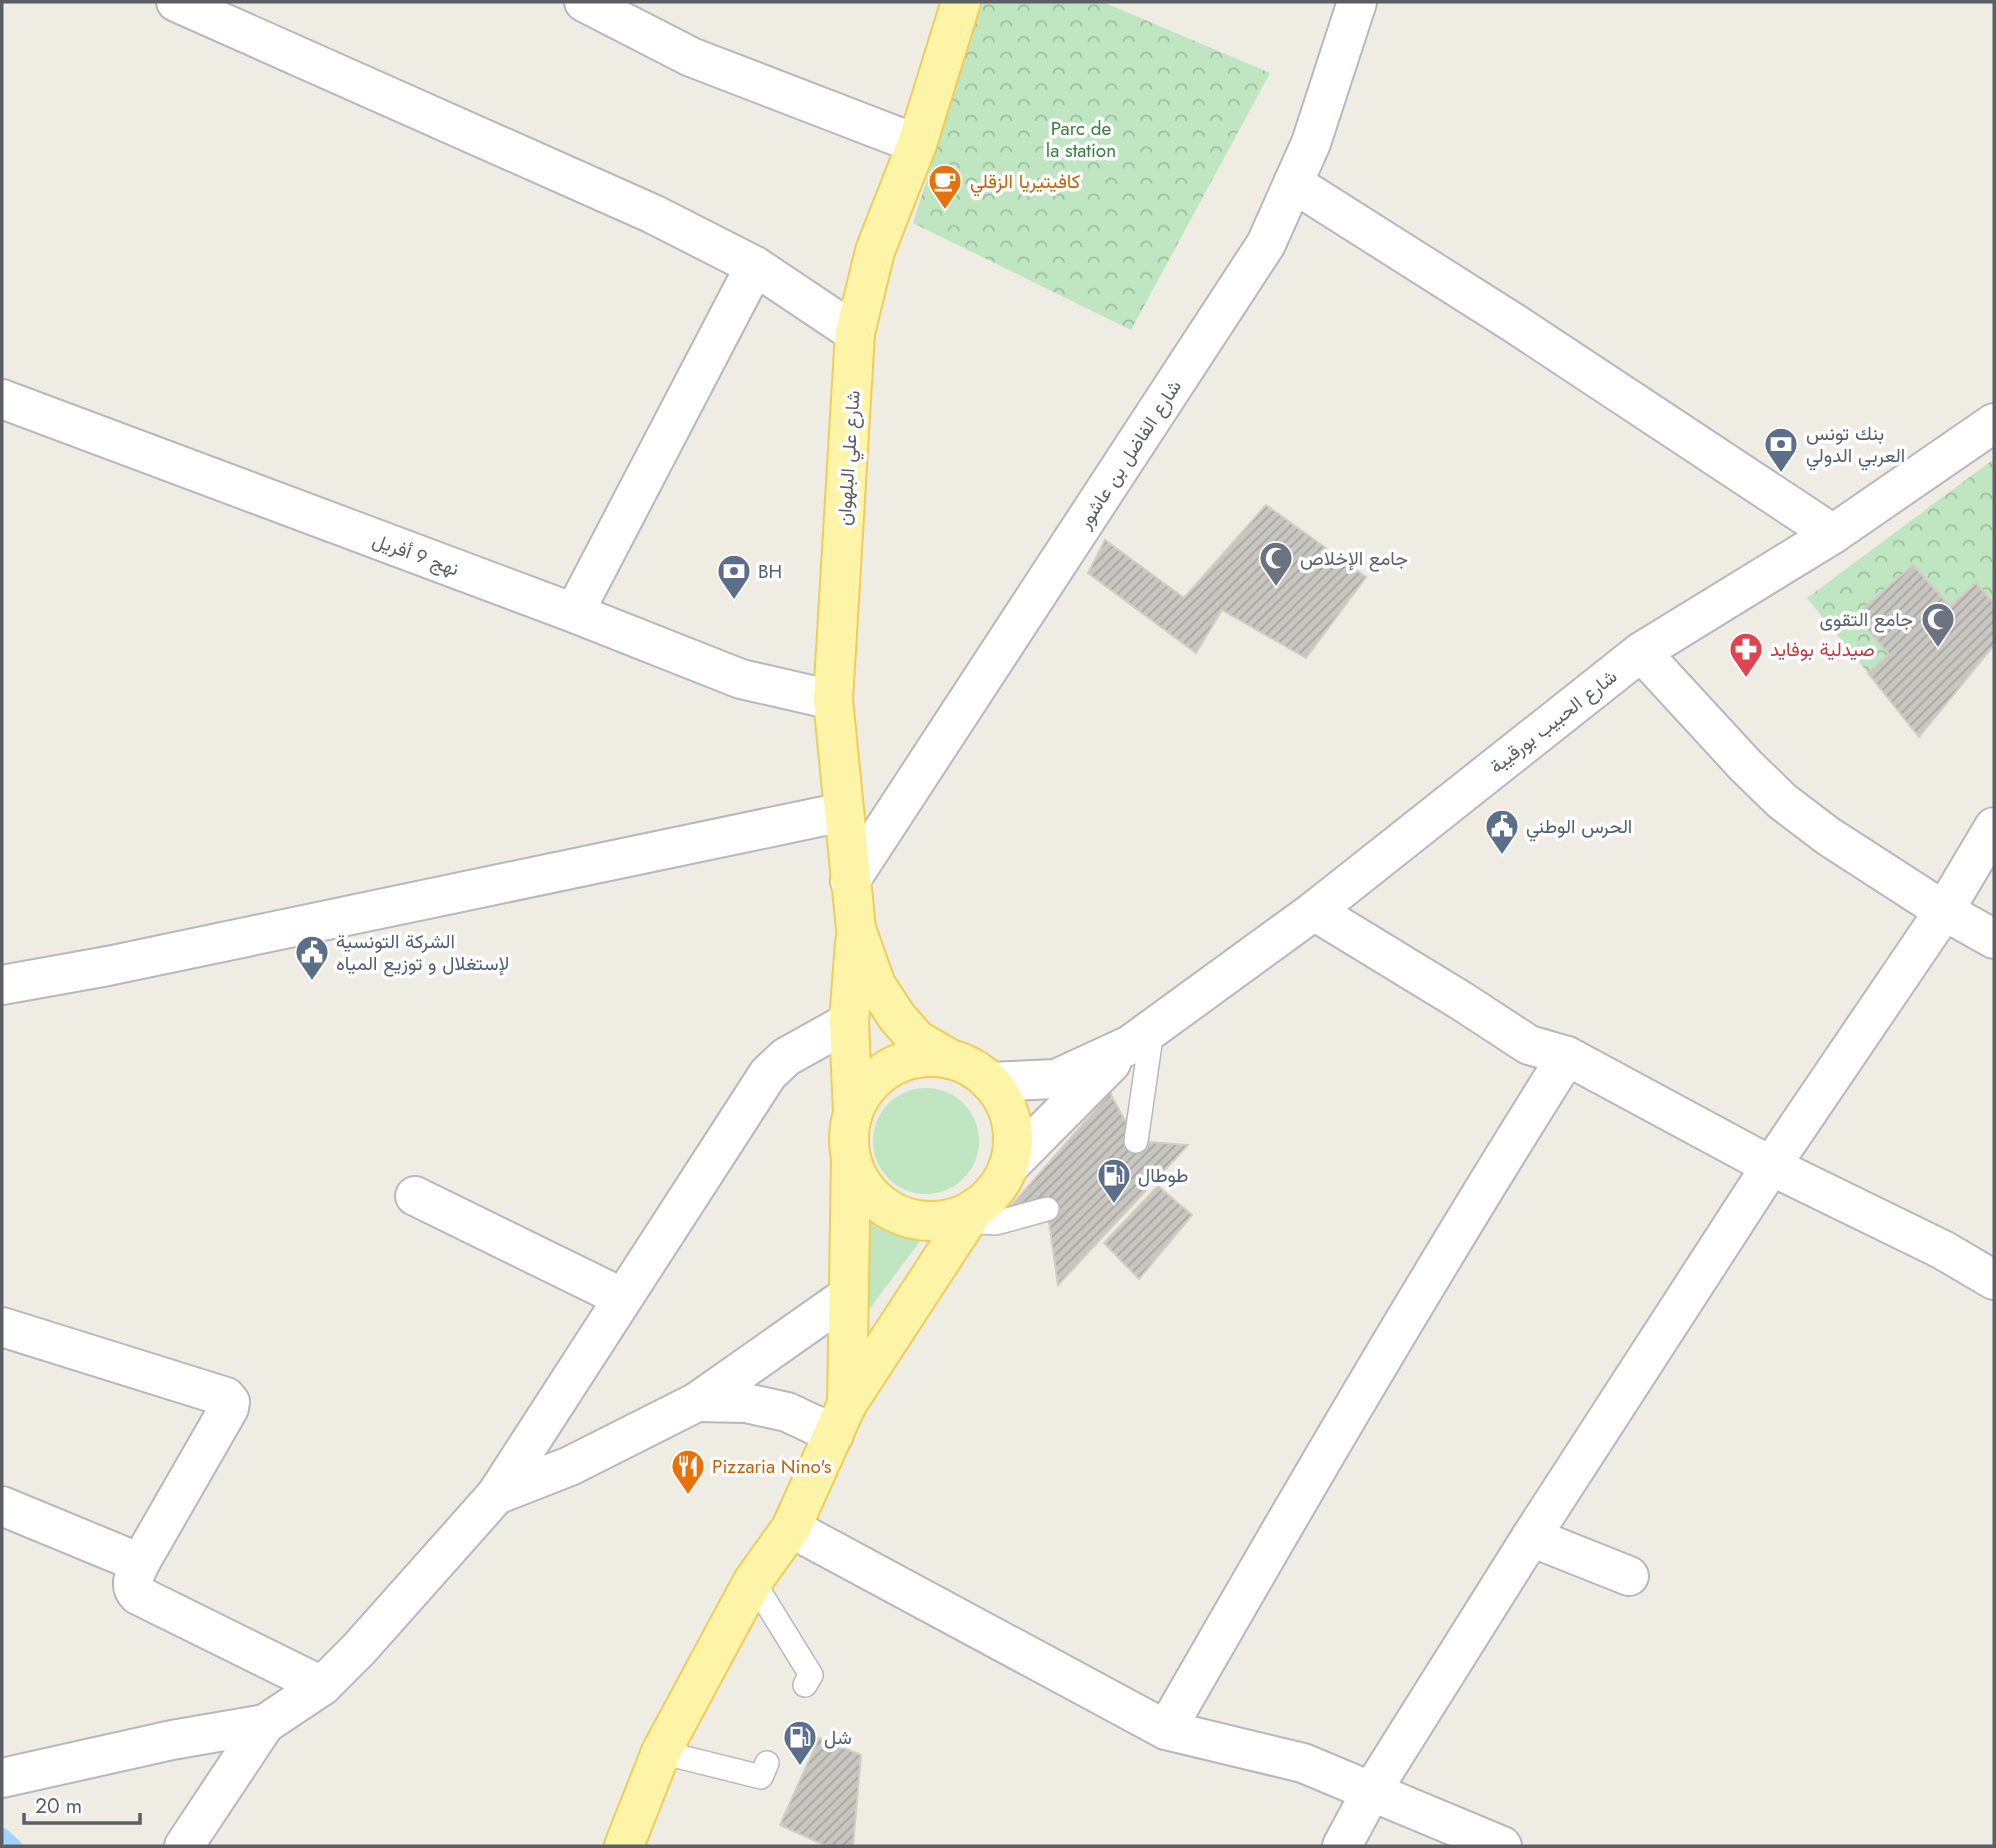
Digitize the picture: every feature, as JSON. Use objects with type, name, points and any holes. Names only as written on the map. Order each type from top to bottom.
[{"type":"main road","name":"شارع علي البلهوان","points":[[856,929],[833,700],[855,333],[875,251],[917,144],[961,2]]},
{"type":"main road","points":[[840,1419],[849,1295],[852,1159],[849,1136],[853,1113],[849,1023],[856,929]]},
{"type":"main road","points":[[624,1846],[661,1752],[753,1581],[791,1528],[840,1419],[971,1215],[994,1192],[1009,1166],[1013,1132],[1001,1097],[990,1082],[972,1068],[950,1059],[918,1040],[897,1017],[876,985],[856,929]]},
{"type":"main road","points":[[853,1113],[864,1091],[881,1074],[903,1062],[926,1057],[950,1059]]},
{"type":"main road","points":[[852,1159],[861,1183],[878,1203],[900,1216],[926,1222],[971,1215]]},
{"type":"street","points":[[176,2],[653,214],[754,266],[855,333]]},
{"type":"street","points":[[583,2],[691,57],[917,144]]},
{"type":"street","name":"شارع الفاضل بن عاشور","points":[[850,880],[1266,244],[1311,143],[1357,2]]},
{"type":"street","points":[[1293,183],[1517,325],[1833,534]]},
{"type":"street","points":[[574,613],[754,266]]},
{"type":"street","name":"نهج 9 أفريل","points":[[2,399],[574,613],[741,679],[833,700]]},
{"type":"street","name":"شارع الحبيب بورقيبة","points":[[1141,1037],[1314,911],[1641,652],[1833,534],[1994,423]]},
{"type":"street","points":[[1641,652],[1782,801],[1828,836],[1944,911],[1994,939]]},
{"type":"street","points":[[2,985],[135,961],[843,812]]},
{"type":"street","points":[[1342,1846],[1371,1792],[1531,1537],[1771,1166],[1944,911],[1994,827]]},
{"type":"street","points":[[1314,911],[1530,1045],[1567,1056],[1771,1166],[1942,1250],[1994,1280]]},
{"type":"street","points":[[184,1846],[265,1724],[322,1686],[359,1649],[496,1495],[768,1074],[786,1057],[849,1023]]},
{"type":"street","points":[[990,1082],[1056,1079],[1141,1037]]},
{"type":"street","points":[[1009,1166],[1141,1037]]},
{"type":"street","points":[[1166,1730],[1321,1458],[1567,1056]]},
{"type":"street","points":[[415,1196],[623,1298]]},
{"type":"street","points":[[496,1495],[570,1466],[697,1402],[849,1295]]},
{"type":"street","points":[[2,1327],[226,1397],[230,1402],[229,1408],[140,1563],[132,1583],[133,1591],[322,1686]]},
{"type":"street","points":[[697,1402],[746,1403],[840,1419]]},
{"type":"street","points":[[2,1506],[140,1563]]},
{"type":"street","points":[[791,1528],[1166,1730],[1303,1763],[1502,1846]]},
{"type":"street","points":[[1531,1537],[1629,1576]]},
{"type":"street","points":[[2,1778],[148,1745],[265,1724]]},
{"type":"lane","points":[[1136,1141],[1141,1037]]},
{"type":"lane","points":[[971,1215],[996,1223],[1047,1209]]},
{"type":"lane","points":[[753,1581],[811,1675],[805,1685]]},
{"type":"lane","points":[[661,1752],[761,1777],[767,1763]]},
{"type":"green space","name":"Parc de la station","points":[[983,2],[1103,2],[1270,73],[1131,330],[913,223]]},
{"type":"green space","points":[[1994,459],[1994,604],[1975,583],[1950,606],[1913,565],[1855,616],[1889,654],[1868,673],[1807,598]]},
{"type":"green space","points":[[926,1088],[946,1092],[963,1104],[975,1121],[979,1141],[975,1161],[963,1178],[946,1190],[926,1194],[906,1190],[889,1178],[877,1161],[873,1141],[877,1121],[889,1104],[906,1092]]},
{"type":"green space","points":[[862,1199],[932,1225],[862,1319]]},
{"type":"building","name":"جامع الإخلاص","points":[[1266,505],[1366,577],[1306,658],[1222,610],[1196,653],[1088,573],[1105,540],[1184,598]]},
{"type":"building","name":"جامع التقوى","points":[[1913,565],[1950,606],[1976,583],[1994,604],[1994,645],[1919,737],[1868,673],[1889,654],[1855,616]]},
{"type":"building","points":[[1110,1093],[1136,1141],[1188,1145],[1058,1285],[1047,1209],[996,1223]]},
{"type":"building","points":[[1158,1186],[1192,1215],[1139,1279],[1104,1243]]},
{"type":"building","points":[[819,1738],[861,1755],[853,1846],[826,1846],[780,1825]]},
{"type":"waterway","points":[[3,1834],[16,1846]]},
{"type":"place","name":"كافيتيريا الزقلي","points":[[945,211]]},
{"type":"place","name":"بنك تونس العربي الدولي","points":[[1781,474]]},
{"type":"place","name":"جامع الإخلاص","points":[[1276,588]]},
{"type":"place","name":"BH","points":[[734,601]]},
{"type":"place","name":"جامع التقوى","points":[[1938,649]]},
{"type":"place","name":"صيدلية بوفايد","points":[[1746,679]]},
{"type":"place","name":"الحرس الوطني","points":[[1502,856]]},
{"type":"place","name":"الشركة التونسية لإستغلال و توزيع المياه","points":[[312,982]]},
{"type":"place","name":"طوطال","points":[[1114,1205]]},
{"type":"place","name":"Pizzaria Nino's","points":[[688,1496]]},
{"type":"place","name":"شل","points":[[800,1767]]}]
